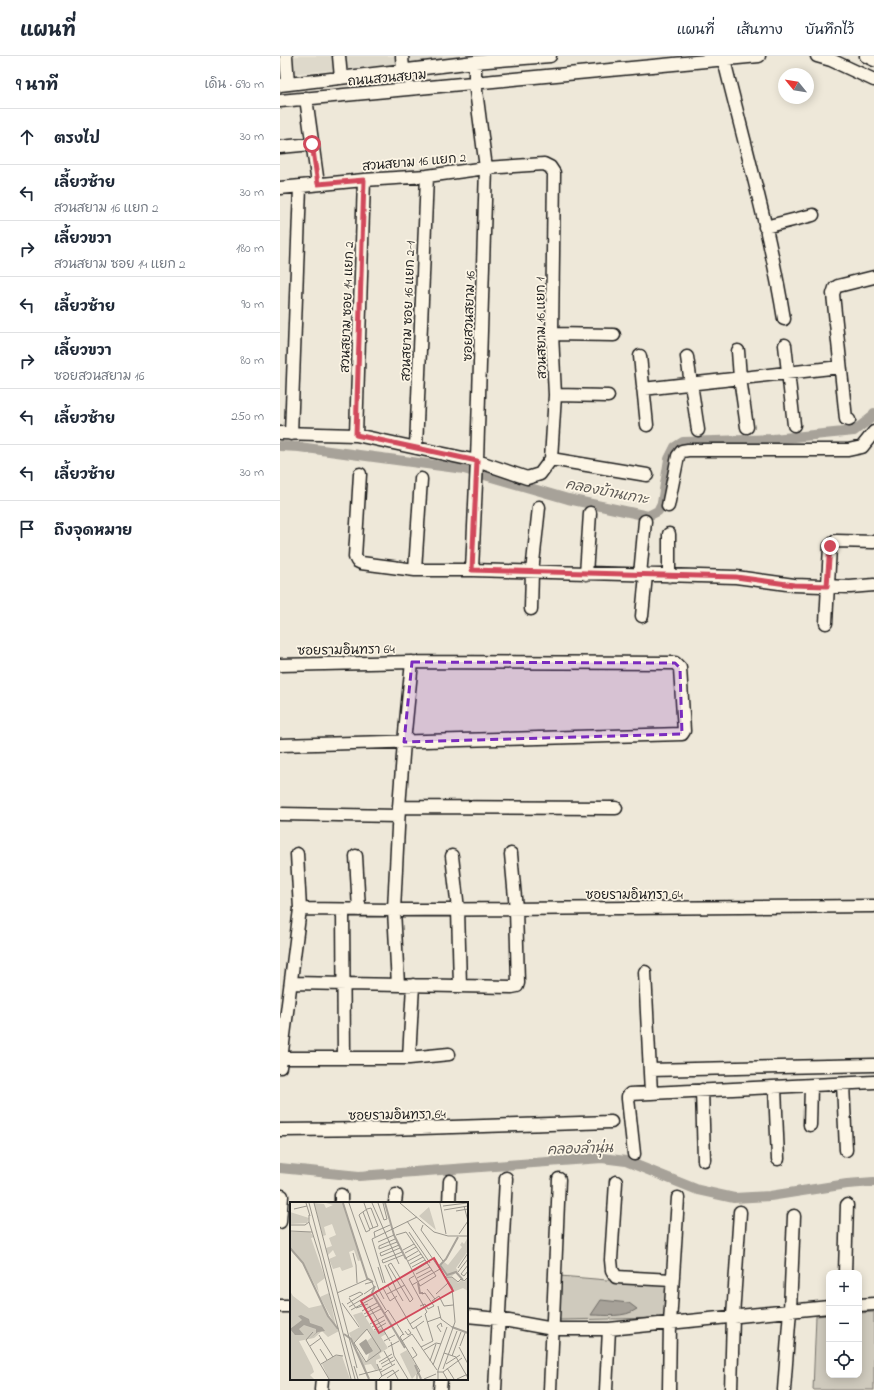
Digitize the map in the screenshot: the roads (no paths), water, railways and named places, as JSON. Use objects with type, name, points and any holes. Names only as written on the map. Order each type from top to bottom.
[{"type":"street","points":[[284,84],[286,56]]},
{"type":"street","points":[[339,56],[341,78]]},
{"type":"street","points":[[402,56],[403,71]]},
{"type":"street","name":"ถนนสวนสยาม","points":[[284,84],[475,62],[550,56]]},
{"type":"street","name":"ถนนสวนสยาม","points":[[280,101],[759,56]]},
{"type":"street","points":[[817,56],[831,60],[874,80]]},
{"type":"street","points":[[866,56],[874,60]]},
{"type":"street","points":[[724,60],[778,282],[784,319]]},
{"type":"street","name":"ซอยสวนสยาม 16","points":[[472,570],[477,469],[486,168],[475,83],[475,62]]},
{"type":"street","points":[[306,98],[318,184]]},
{"type":"street","points":[[280,147],[312,144]]},
{"type":"street","name":"สวนสยาม 16 แยก 2","points":[[280,188],[427,176],[486,168],[544,164],[550,167]]},
{"type":"street","name":"สวนสยาม 16 แยก 1","points":[[550,167],[554,173],[552,334],[555,395],[550,459]]},
{"type":"street","name":"สวนสยาม ซอย 16 แยก 2-1","points":[[416,448],[427,176]]},
{"type":"street","name":"สวนสยาม ซอย 14 แยก 2","points":[[356,435],[364,180]]},
{"type":"street","points":[[300,187],[286,434],[356,435],[416,448],[477,469],[527,478],[540,474],[550,459],[647,475]]},
{"type":"street","points":[[765,227],[813,215]]},
{"type":"street","points":[[849,420],[846,419],[833,294],[835,288],[838,286],[874,277]]},
{"type":"street","points":[[552,334],[614,335]]},
{"type":"street","points":[[785,345],[794,425]]},
{"type":"street","points":[[738,351],[747,428]]},
{"type":"street","points":[[640,356],[647,425]]},
{"type":"street","points":[[687,357],[698,430]]},
{"type":"street","points":[[643,389],[840,367]]},
{"type":"street","points":[[555,395],[608,396]]},
{"type":"street","points":[[668,506],[678,456],[682,452],[688,450],[848,450],[862,447],[874,432]]},
{"type":"street","points":[[360,474],[355,557],[357,561],[361,563],[416,570],[472,570],[736,577],[794,585],[850,587],[874,585]]},
{"type":"street","points":[[416,570],[421,479]]},
{"type":"street","points":[[531,609],[532,572],[539,507]]},
{"type":"street","points":[[586,574],[590,513]]},
{"type":"street","points":[[642,616],[645,521]]},
{"type":"street","points":[[669,534],[669,576]]},
{"type":"street","points":[[826,623],[830,546],[836,541],[874,542]]},
{"type":"street","name":"ซอยรามอินทรา 64","points":[[394,910],[398,812],[412,662]]},
{"type":"street","name":"ซอยรามอินทรา 64","points":[[280,665],[412,662],[675,663],[678,664],[680,668],[683,733],[404,742]]},
{"type":"street","points":[[280,745],[404,742]]},
{"type":"street","points":[[280,814],[616,808]]},
{"type":"street","points":[[297,854],[300,909],[280,1061],[344,1058],[409,1058],[449,1054]]},
{"type":"street","points":[[291,983],[517,986],[516,909],[511,854]]},
{"type":"street","points":[[356,856],[359,910]]},
{"type":"street","points":[[452,856],[458,909],[460,986]]},
{"type":"street","name":"ซอยรามอินทรา 64","points":[[300,909],[394,910],[874,906]]},
{"type":"street","points":[[343,910],[342,984],[344,1058]]},
{"type":"street","points":[[394,910],[398,985]]},
{"type":"street","points":[[645,972],[652,1093]]},
{"type":"street","points":[[409,1058],[413,985]]},
{"type":"street","points":[[650,1070],[874,1065]]},
{"type":"street","points":[[634,1154],[628,1096],[630,1094],[874,1082]]},
{"type":"street","points":[[843,1084],[846,1150]]},
{"type":"street","points":[[810,1125],[811,1086]]},
{"type":"street","points":[[775,1088],[778,1159]]},
{"type":"street","points":[[702,1090],[704,1160]]},
{"type":"street","name":"ซอยรามอินทรา 64","points":[[280,1130],[389,1130],[611,1122]]},
{"type":"street","points":[[495,1390],[506,1178]]},
{"type":"street","points":[[550,1390],[559,1179]]},
{"type":"street","points":[[449,1202],[450,1181]]},
{"type":"street","points":[[616,1182],[611,1260],[612,1270],[616,1277],[672,1280]]},
{"type":"street","points":[[280,1222],[282,1196]]},
{"type":"street","points":[[669,1390],[672,1280],[678,1198]]},
{"type":"street","points":[[845,1270],[847,1205]]},
{"type":"street","points":[[731,1390],[733,1316],[740,1212]]},
{"type":"street","points":[[784,1390],[790,1310],[794,1216]]},
{"type":"street","points":[[862,1305],[874,1304]]},
{"type":"street","points":[[468,1316],[498,1319],[553,1329],[609,1329],[826,1307]]},
{"type":"street","points":[[606,1390],[609,1329]]},
{"type":"street","points":[[321,1390],[322,1380]]},
{"type":"street","points":[[440,1390],[441,1380]]},
{"type":"waterway","name":"คลองบ้านเกาะ","points":[[280,446],[299,447],[464,469],[568,499],[648,516],[658,511],[662,503],[669,459],[675,447],[683,442],[773,439],[854,431],[871,418],[874,413]]},
{"type":"waterway","name":"คลองลำนุ่น","points":[[280,1168],[359,1176],[602,1158],[626,1161],[698,1190],[734,1198],[770,1196],[847,1184],[874,1182]]}]
